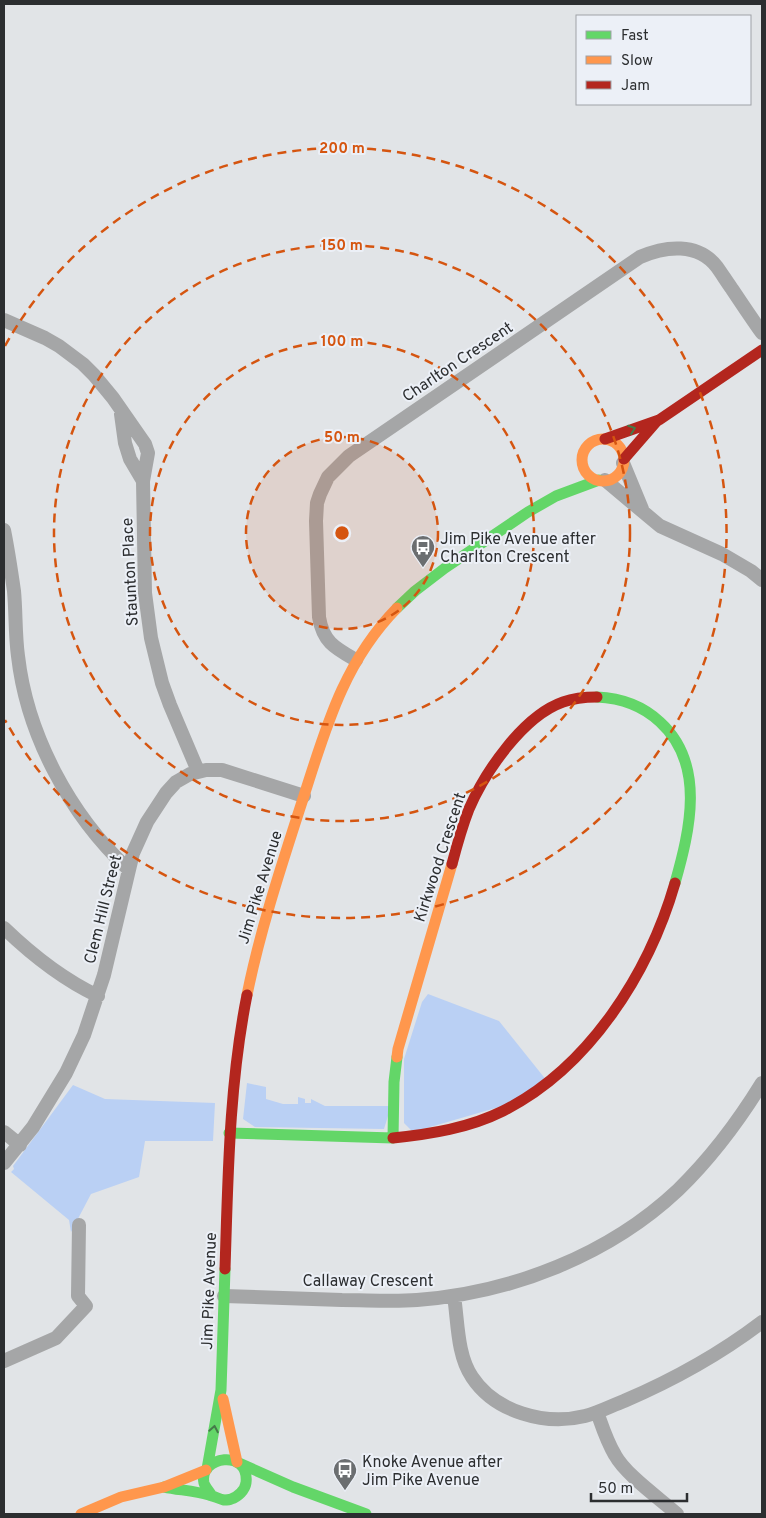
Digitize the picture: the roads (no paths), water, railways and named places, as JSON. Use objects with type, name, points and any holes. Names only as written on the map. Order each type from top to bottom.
[{"type":"street","name":"Charlton Crescent","points":[[356,660],[337,649],[321,630],[316,540],[316,512],[320,494],[328,477],[350,456],[640,257],[656,250],[674,247],[690,249],[705,256],[716,266],[762,333]]},
{"type":"street","name":"Staunton Place","points":[[4,320],[45,338],[83,364],[94,375],[146,444],[148,453],[142,481],[145,593],[151,638],[162,683],[198,771]]},
{"type":"street","points":[[762,350],[658,420],[593,442],[588,446],[582,462],[588,474],[602,480],[660,526],[722,554],[762,580]]},
{"type":"street","name":"Staunton Place","points":[[120,410],[124,422],[130,459],[142,481]]},
{"type":"street","points":[[602,480],[615,477],[619,473],[624,461],[658,420]]},
{"type":"street","points":[[126,443],[131,438],[140,437]]},
{"type":"street","points":[[605,439],[616,444],[623,453],[624,461],[644,512]]},
{"type":"street","name":"Jim Pike Avenue","points":[[553,498],[582,462]]},
{"type":"street","name":"Jim Pike Avenue","points":[[206,1469],[221,1390],[229,1133],[242,1026],[256,955],[276,885],[340,690],[356,660],[375,632],[411,594],[440,571],[542,503],[602,480]]},
{"type":"street","points":[[4,530],[14,592],[18,656],[26,699],[33,720],[49,761],[71,799],[97,835],[128,869]]},
{"type":"street","name":"Kirkwood Crescent","points":[[229,1133],[393,1138],[446,1131],[482,1121],[514,1106],[545,1088],[583,1053],[622,1000],[646,958],[665,915],[684,849],[691,793],[690,774],[680,746],[667,729],[646,711],[612,698],[586,698],[562,702],[542,713],[507,747],[478,790],[460,835],[398,1049],[394,1082],[393,1138]]},
{"type":"street","name":"Clem Hill Street","points":[[4,1164],[33,1127],[66,1073],[84,1035],[98,996],[128,869],[147,822],[166,793],[176,782],[198,771],[222,770],[304,796]]},
{"type":"street","points":[[4,928],[16,940],[53,968],[87,991],[98,996]]},
{"type":"street","name":"Callaway Crescent","points":[[224,1296],[379,1301],[416,1300],[454,1296],[499,1287],[543,1272],[573,1259],[625,1231],[661,1204],[708,1158],[744,1113],[762,1083]]},
{"type":"street","points":[[4,1132],[20,1145]]},
{"type":"street","points":[[4,1361],[56,1338],[86,1306],[78,1296],[79,1225]]},
{"type":"street","points":[[454,1296],[463,1359],[472,1377],[486,1393],[504,1406],[525,1414],[548,1418],[573,1418],[597,1412],[648,1390],[697,1365],[762,1322]]},
{"type":"street","name":"Jim Pike Avenue","points":[[221,1390],[238,1463]]},
{"type":"street","points":[[597,1412],[616,1457],[628,1472],[676,1514]]},
{"type":"street","points":[[81,1514],[120,1497],[164,1487],[206,1469],[221,1458],[232,1459],[292,1487],[366,1514]]},
{"type":"street","points":[[164,1487],[229,1500],[239,1495],[243,1490],[246,1476],[238,1463]]},
{"type":"street","points":[[206,1469],[205,1484],[212,1496]]},
{"type":"street","points":[[243,1490],[260,1485],[292,1487]]},
{"type":"place","name":"Jim Pike Avenue after Charlton Crescent","points":[[423,568]]},
{"type":"place","name":"Knoke Avenue after Jim Pike Avenue","points":[[345,1491]]}]
